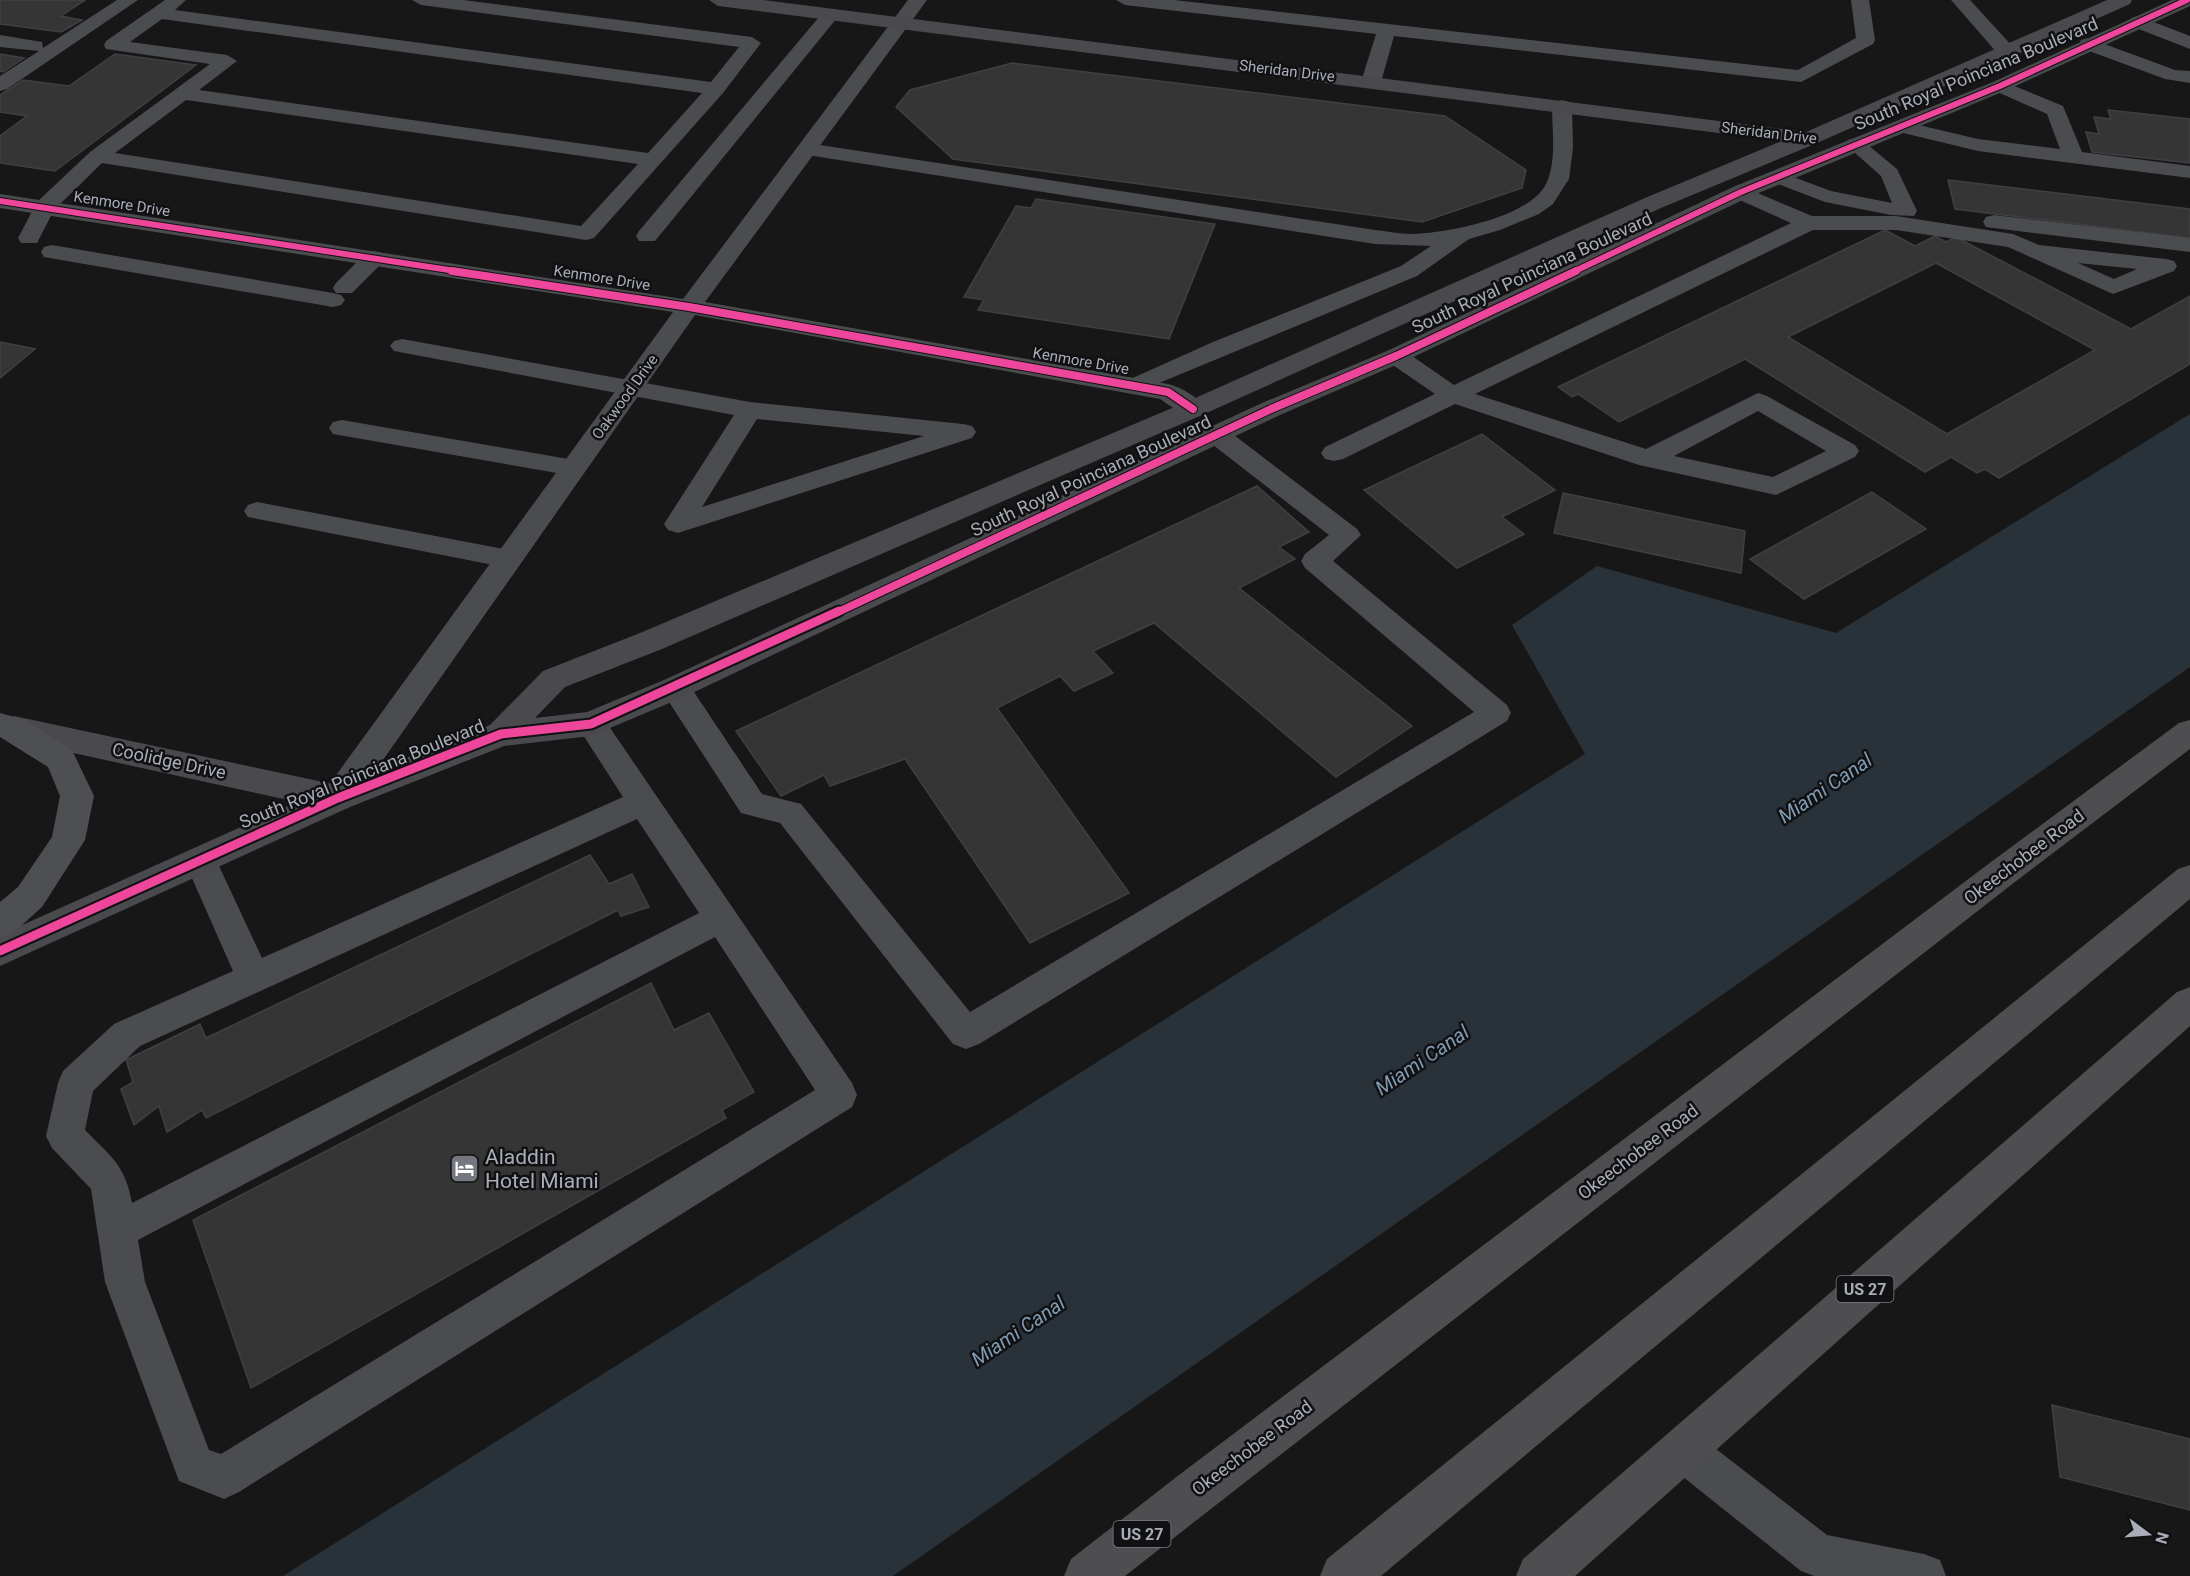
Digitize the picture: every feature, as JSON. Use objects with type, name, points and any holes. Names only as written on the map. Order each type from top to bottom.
[{"type":"highway","name":"Okeechobee Road","points":[[1088,1576],[1195,1491],[1990,882],[2190,732]]},
{"type":"highway","points":[[1344,1576],[2190,879]]},
{"type":"highway","name":"US 27","points":[[1541,1576],[2190,1003]]},
{"type":"main road","points":[[0,922],[30,897],[68,840],[76,796],[61,759],[7,726]]},
{"type":"street","name":"Sheridan Drive","points":[[718,0],[1855,144]]},
{"type":"street","name":"Oakwood Drive","points":[[338,798],[689,307],[918,0]]},
{"type":"street","points":[[1960,0],[2006,51]]},
{"type":"street","name":"South Royal Poinciana Boulevard","points":[[501,734],[554,679],[651,641],[1193,410],[1653,203],[1809,138],[2123,0]]},
{"type":"street","name":"South Royal Poinciana Boulevard","points":[[0,951],[338,798],[501,734],[591,724],[675,688],[1217,435],[1396,356],[1741,192],[2000,86],[2187,0]]},
{"type":"street","name":"Kenmore Drive","points":[[0,201],[689,307],[1168,392],[1193,410]]},
{"type":"street","name":"Coolidge Drive","points":[[7,726],[338,798]]},
{"type":"lane","points":[[0,85],[129,0]]},
{"type":"lane","points":[[29,238],[45,207],[97,156],[227,61],[113,45],[177,0]]},
{"type":"lane","points":[[97,156],[586,233],[716,89],[752,43],[421,0]]},
{"type":"lane","points":[[1125,0],[1802,76],[1866,40],[1860,0]]},
{"type":"lane","points":[[159,13],[716,89]]},
{"type":"lane","points":[[647,236],[831,14]]},
{"type":"lane","points":[[2138,22],[2190,43]]},
{"type":"lane","points":[[1371,82],[1387,29]]},
{"type":"lane","points":[[0,41],[35,46]]},
{"type":"lane","points":[[2088,44],[2172,75],[2190,77]]},
{"type":"lane","points":[[2000,86],[2056,110],[2073,157]]},
{"type":"lane","points":[[182,94],[653,160]]},
{"type":"lane","points":[[807,149],[1375,237],[1416,240],[1461,235],[1536,207],[1554,190],[1559,177],[1562,155],[1562,106]]},
{"type":"lane","points":[[1902,127],[1978,145],[2190,172]]},
{"type":"lane","points":[[1855,144],[1890,173],[1906,211]]},
{"type":"lane","points":[[1777,177],[1825,196],[1906,211],[2190,245]]},
{"type":"lane","points":[[1741,192],[1809,223],[1896,223],[2013,241],[2036,251]]},
{"type":"lane","points":[[1334,453],[1809,223]]},
{"type":"lane","points":[[1135,386],[1221,347],[1409,271],[1461,235]]},
{"type":"lane","points":[[52,252],[339,294],[374,258]]},
{"type":"lane","points":[[402,346],[750,410],[963,432],[678,524],[750,410]]},
{"type":"lane","points":[[1396,356],[1453,395],[1648,459],[1776,486],[1846,451],[1758,401],[1648,459]]},
{"type":"lane","points":[[342,428],[574,468]]},
{"type":"lane","points":[[675,688],[752,804],[790,813],[966,1033],[1496,713],[1315,561],[1347,535],[1217,435]]},
{"type":"lane","points":[[257,511],[509,560]]},
{"type":"lane","points":[[591,724],[644,802],[839,1095],[224,1477],[194,1466],[125,1282],[109,1181],[65,1136],[76,1083],[127,1035],[644,802]]},
{"type":"lane","points":[[200,860],[253,977]]},
{"type":"lane","points":[[116,1231],[721,918]]},
{"type":"lane","points":[[1683,1450],[1817,1555],[1924,1576]]},
{"type":"water","name":"Miami Canal","points":[[2190,414],[2190,667],[893,1576],[283,1576],[1585,754],[1512,625],[1597,566],[1836,633]]},
{"type":"building","points":[[0,0],[85,0],[61,16],[82,20],[61,32],[0,24]]},
{"type":"building","points":[[0,54],[24,58],[3,72],[0,71]]},
{"type":"building","points":[[115,54],[196,65],[55,171],[0,163],[0,136],[27,116],[0,112],[0,95],[23,80],[69,86]]},
{"type":"building","points":[[1012,63],[1445,116],[1526,170],[1522,188],[1422,222],[953,159],[896,107],[910,90]]},
{"type":"building","points":[[2108,110],[2190,119],[2190,163],[2092,152],[2086,132],[2099,134],[2094,117],[2111,119]]},
{"type":"building","points":[[1948,180],[2190,209],[2190,238],[1955,209]]},
{"type":"building","points":[[1036,199],[1215,224],[1169,339],[978,310],[984,300],[964,297],[1016,206],[1031,208]]},
{"type":"building","points":[[1885,230],[1915,246],[1935,236],[1946,242],[1956,237],[2131,329],[2190,296],[2190,364],[1999,478],[1985,469],[1977,473],[1951,457],[1925,472],[1745,359],[1619,422],[1578,394],[1572,397],[1558,387]],"holes":[[[1936,263],[2095,350],[1947,434],[1788,337]]]},
{"type":"building","points":[[0,342],[35,349],[0,378]]},
{"type":"building","points":[[1482,434],[1555,490],[1502,517],[1524,534],[1457,568],[1364,490]]},
{"type":"building","points":[[1257,486],[1309,532],[1279,547],[1295,559],[1239,588],[1412,726],[1336,777],[1154,623],[1093,651],[1113,673],[1074,691],[1060,676],[997,708],[1129,893],[1030,943],[905,759],[830,786],[824,775],[781,796],[736,731]]},
{"type":"building","points":[[1872,492],[1926,529],[1804,599],[1750,559]]},
{"type":"building","points":[[1563,493],[1745,531],[1741,573],[1554,533]]},
{"type":"building","points":[[590,855],[609,884],[632,874],[649,907],[621,916],[618,910],[206,1118],[202,1110],[167,1132],[159,1106],[134,1125],[121,1089],[133,1082],[126,1060],[200,1024],[206,1038]]},
{"type":"building","name":"Aladdin Hotel Miami","points":[[651,983],[674,1030],[709,1013],[754,1092],[722,1110],[726,1118],[251,1388],[193,1220]]},
{"type":"building","points":[[2052,1405],[2190,1439],[2190,1510],[2060,1477]]},
{"type":"cycle path","points":[[0,951],[338,798],[501,734],[591,724],[675,688],[1271,409],[1396,356],[1741,192],[2000,86],[2187,0]]},
{"type":"cycle path","points":[[0,201],[689,307],[1168,392],[1193,409]]},
{"type":"place","name":"Aladdin Hotel Miami","points":[[464,1169]]}]
